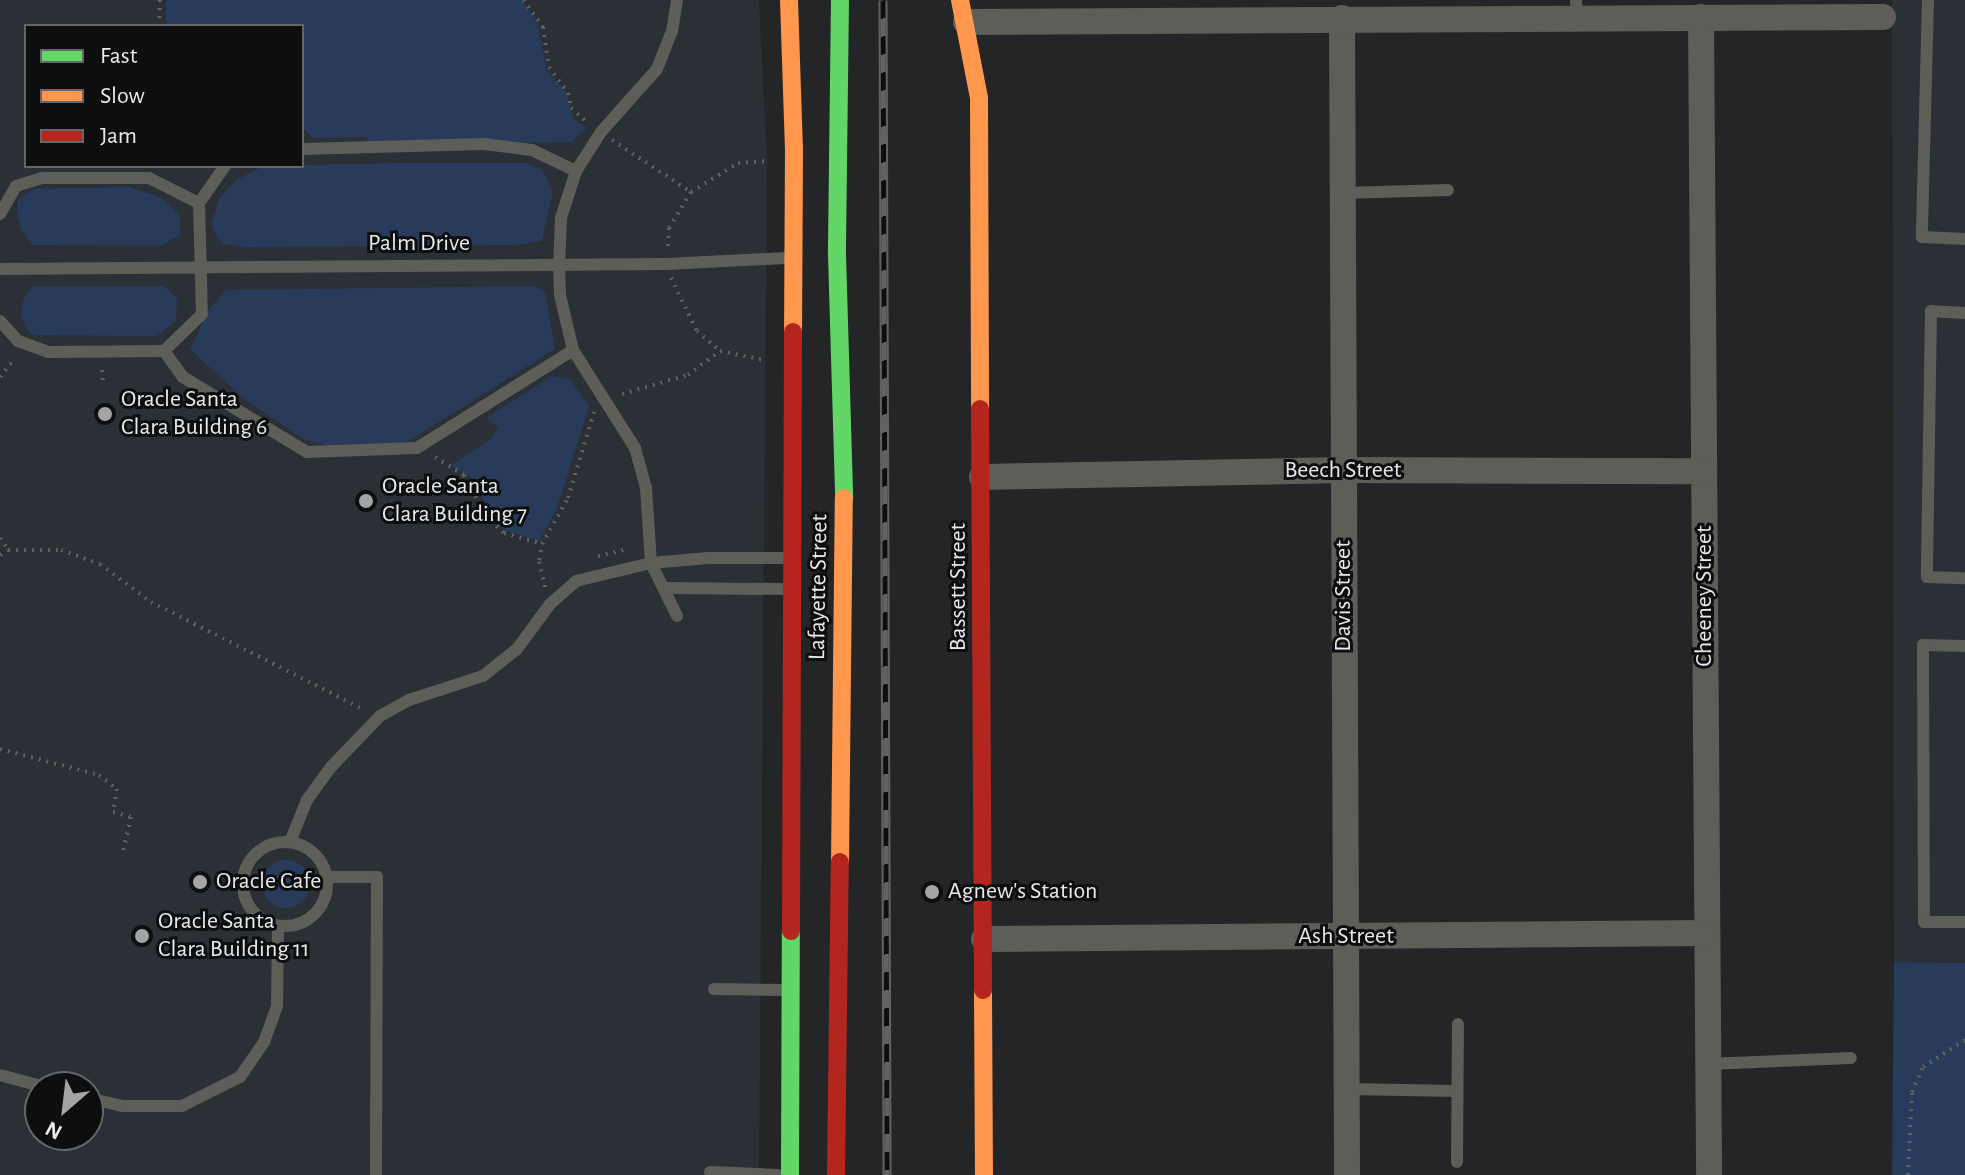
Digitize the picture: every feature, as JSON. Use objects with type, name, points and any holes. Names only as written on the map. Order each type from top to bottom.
[{"type":"main road","name":"Lafayette Street","points":[[789,0],[801,258],[793,589],[790,1175]]},
{"type":"main road","name":"Lafayette Street","points":[[836,1175],[844,494],[830,255],[840,0]]},
{"type":"main road","name":"Bassett Street","points":[[963,11],[979,98],[984,1175]]},
{"type":"street","points":[[963,11],[1342,18],[1576,9],[1701,17],[1883,17]]},
{"type":"street","name":"Cheeney Street","points":[[1701,17],[1709,1175]]},
{"type":"street","name":"Davis Street","points":[[1342,18],[1347,1175]]},
{"type":"street","name":"Beech Street","points":[[982,477],[1344,470],[1704,471]]},
{"type":"street","name":"Ash Street","points":[[984,939],[1707,933]]},
{"type":"lane","points":[[677,0],[672,31],[657,69],[601,132],[576,171],[561,218],[559,265],[560,295],[573,350],[609,402],[635,448],[646,488],[651,563],[677,616]]},
{"type":"lane","points":[[1928,0],[1922,237],[1965,239]]},
{"type":"lane","points":[[304,149],[484,144],[532,150],[576,171]]},
{"type":"lane","points":[[0,321],[18,341],[48,352],[164,351],[202,314],[199,203],[224,168]]},
{"type":"lane","points":[[0,214],[16,186],[43,178],[149,178],[199,203]]},
{"type":"lane","points":[[1343,193],[1448,190]]},
{"type":"lane","name":"Palm Drive","points":[[0,269],[559,265],[801,258]]},
{"type":"lane","points":[[1965,313],[1931,311],[1927,577],[1965,578]]},
{"type":"lane","points":[[164,351],[183,377],[307,452],[417,448],[573,350]]},
{"type":"lane","points":[[290,842],[315,789],[380,716],[409,700],[483,676],[517,649],[550,604],[576,581],[651,563],[708,558],[794,558]]},
{"type":"lane","points":[[663,588],[793,589]]},
{"type":"lane","points":[[1965,646],[1923,645],[1924,922],[1965,922]]},
{"type":"lane","points":[[290,842],[314,853],[327,877],[323,903],[315,914],[292,926],[278,926],[255,914],[243,891],[243,878],[254,854],[265,846],[290,842]]},
{"type":"lane","points":[[327,877],[377,877],[376,1175]]},
{"type":"lane","points":[[104,1102],[122,1106],[182,1106],[240,1077],[264,1042],[277,1006],[278,926]]},
{"type":"lane","points":[[714,989],[791,990]]},
{"type":"lane","points":[[1457,1162],[1458,1024]]},
{"type":"lane","points":[[1708,1064],[1851,1058]]},
{"type":"lane","points":[[0,1075],[24,1081]]},
{"type":"lane","points":[[1347,1089],[1457,1091]]},
{"type":"lane","points":[[710,1172],[778,1175]]},
{"type":"path","points":[[159,24],[160,0]]},
{"type":"path","points":[[523,0],[543,27],[549,67],[568,93],[571,108],[601,132],[691,192]]},
{"type":"path","points":[[550,604],[539,560],[542,544],[568,498],[588,424],[595,410],[620,394],[688,375],[720,351]]},
{"type":"path","points":[[0,377],[14,359]]},
{"type":"path","points":[[417,448],[464,475],[485,515],[504,533],[542,544]]},
{"type":"path","points":[[0,538],[8,550]]},
{"type":"path","points":[[0,555],[8,550],[61,550],[100,564],[151,602],[348,703],[380,716]]},
{"type":"path","points":[[0,749],[99,775],[117,789],[113,812],[131,817],[122,856]]},
{"type":"path","points":[[1908,1175],[1912,1092],[1923,1067],[1965,1040]]},
{"type":"shaded area","points":[[0,0],[759,0],[767,159],[759,1175],[0,1175]]},
{"type":"shaded area","points":[[166,0],[521,0],[537,20],[547,70],[567,94],[573,118],[587,128],[572,142],[368,144],[367,137],[312,138],[304,129],[304,24],[166,24]]},
{"type":"shaded area","points":[[1892,0],[1965,0],[1965,963],[1894,962]]},
{"type":"shaded area","points":[[527,163],[542,170],[553,191],[542,241],[517,245],[243,247],[223,244],[215,234],[212,223],[219,199],[236,180],[259,168],[304,168],[304,165]]},
{"type":"shaded area","points":[[128,187],[161,197],[180,215],[180,235],[161,246],[33,245],[22,232],[17,216],[18,200],[33,189]]},
{"type":"shaded area","points":[[34,286],[164,286],[177,298],[176,321],[157,336],[34,335],[26,329],[21,316],[23,299]]},
{"type":"shaded area","points":[[535,286],[545,292],[555,349],[404,444],[327,445],[305,440],[243,398],[190,349],[209,309],[226,290]]},
{"type":"shaded area","points":[[552,376],[570,379],[589,406],[557,509],[537,541],[505,530],[492,519],[473,479],[451,465],[492,438],[498,428],[486,418]]},
{"type":"shaded area","points":[[286,860],[295,861],[303,867],[309,875],[309,893],[303,901],[295,907],[286,908],[277,907],[269,901],[263,893],[262,884],[263,875],[269,867],[277,861]]},
{"type":"shaded area","points":[[1894,962],[1965,963],[1965,1175],[1892,1175]]},
{"type":"railway","points":[[883,0],[887,1175]]},
{"type":"traffic: fast","points":[[840,0],[837,255],[844,498]]},
{"type":"traffic: fast","points":[[790,1175],[791,931]]},
{"type":"traffic: slow","points":[[789,0],[794,148],[793,332]]},
{"type":"traffic: slow","points":[[960,0],[979,98],[980,409]]},
{"type":"traffic: slow","points":[[840,862],[844,498]]},
{"type":"traffic: slow","points":[[983,990],[984,1175]]},
{"type":"traffic: jam","points":[[791,931],[793,332]]},
{"type":"traffic: jam","points":[[980,409],[983,990]]},
{"type":"traffic: jam","points":[[836,1175],[840,862]]},
{"type":"place","name":"Oracle Santa Clara Building 6","points":[[105,414]]},
{"type":"place","name":"Oracle Santa Clara Building 7","points":[[366,501]]},
{"type":"place","name":"Oracle Cafe","points":[[200,882]]},
{"type":"place","name":"Agnew's Station","points":[[932,892]]},
{"type":"place","name":"Oracle Santa Clara Building 11","points":[[142,936]]}]
